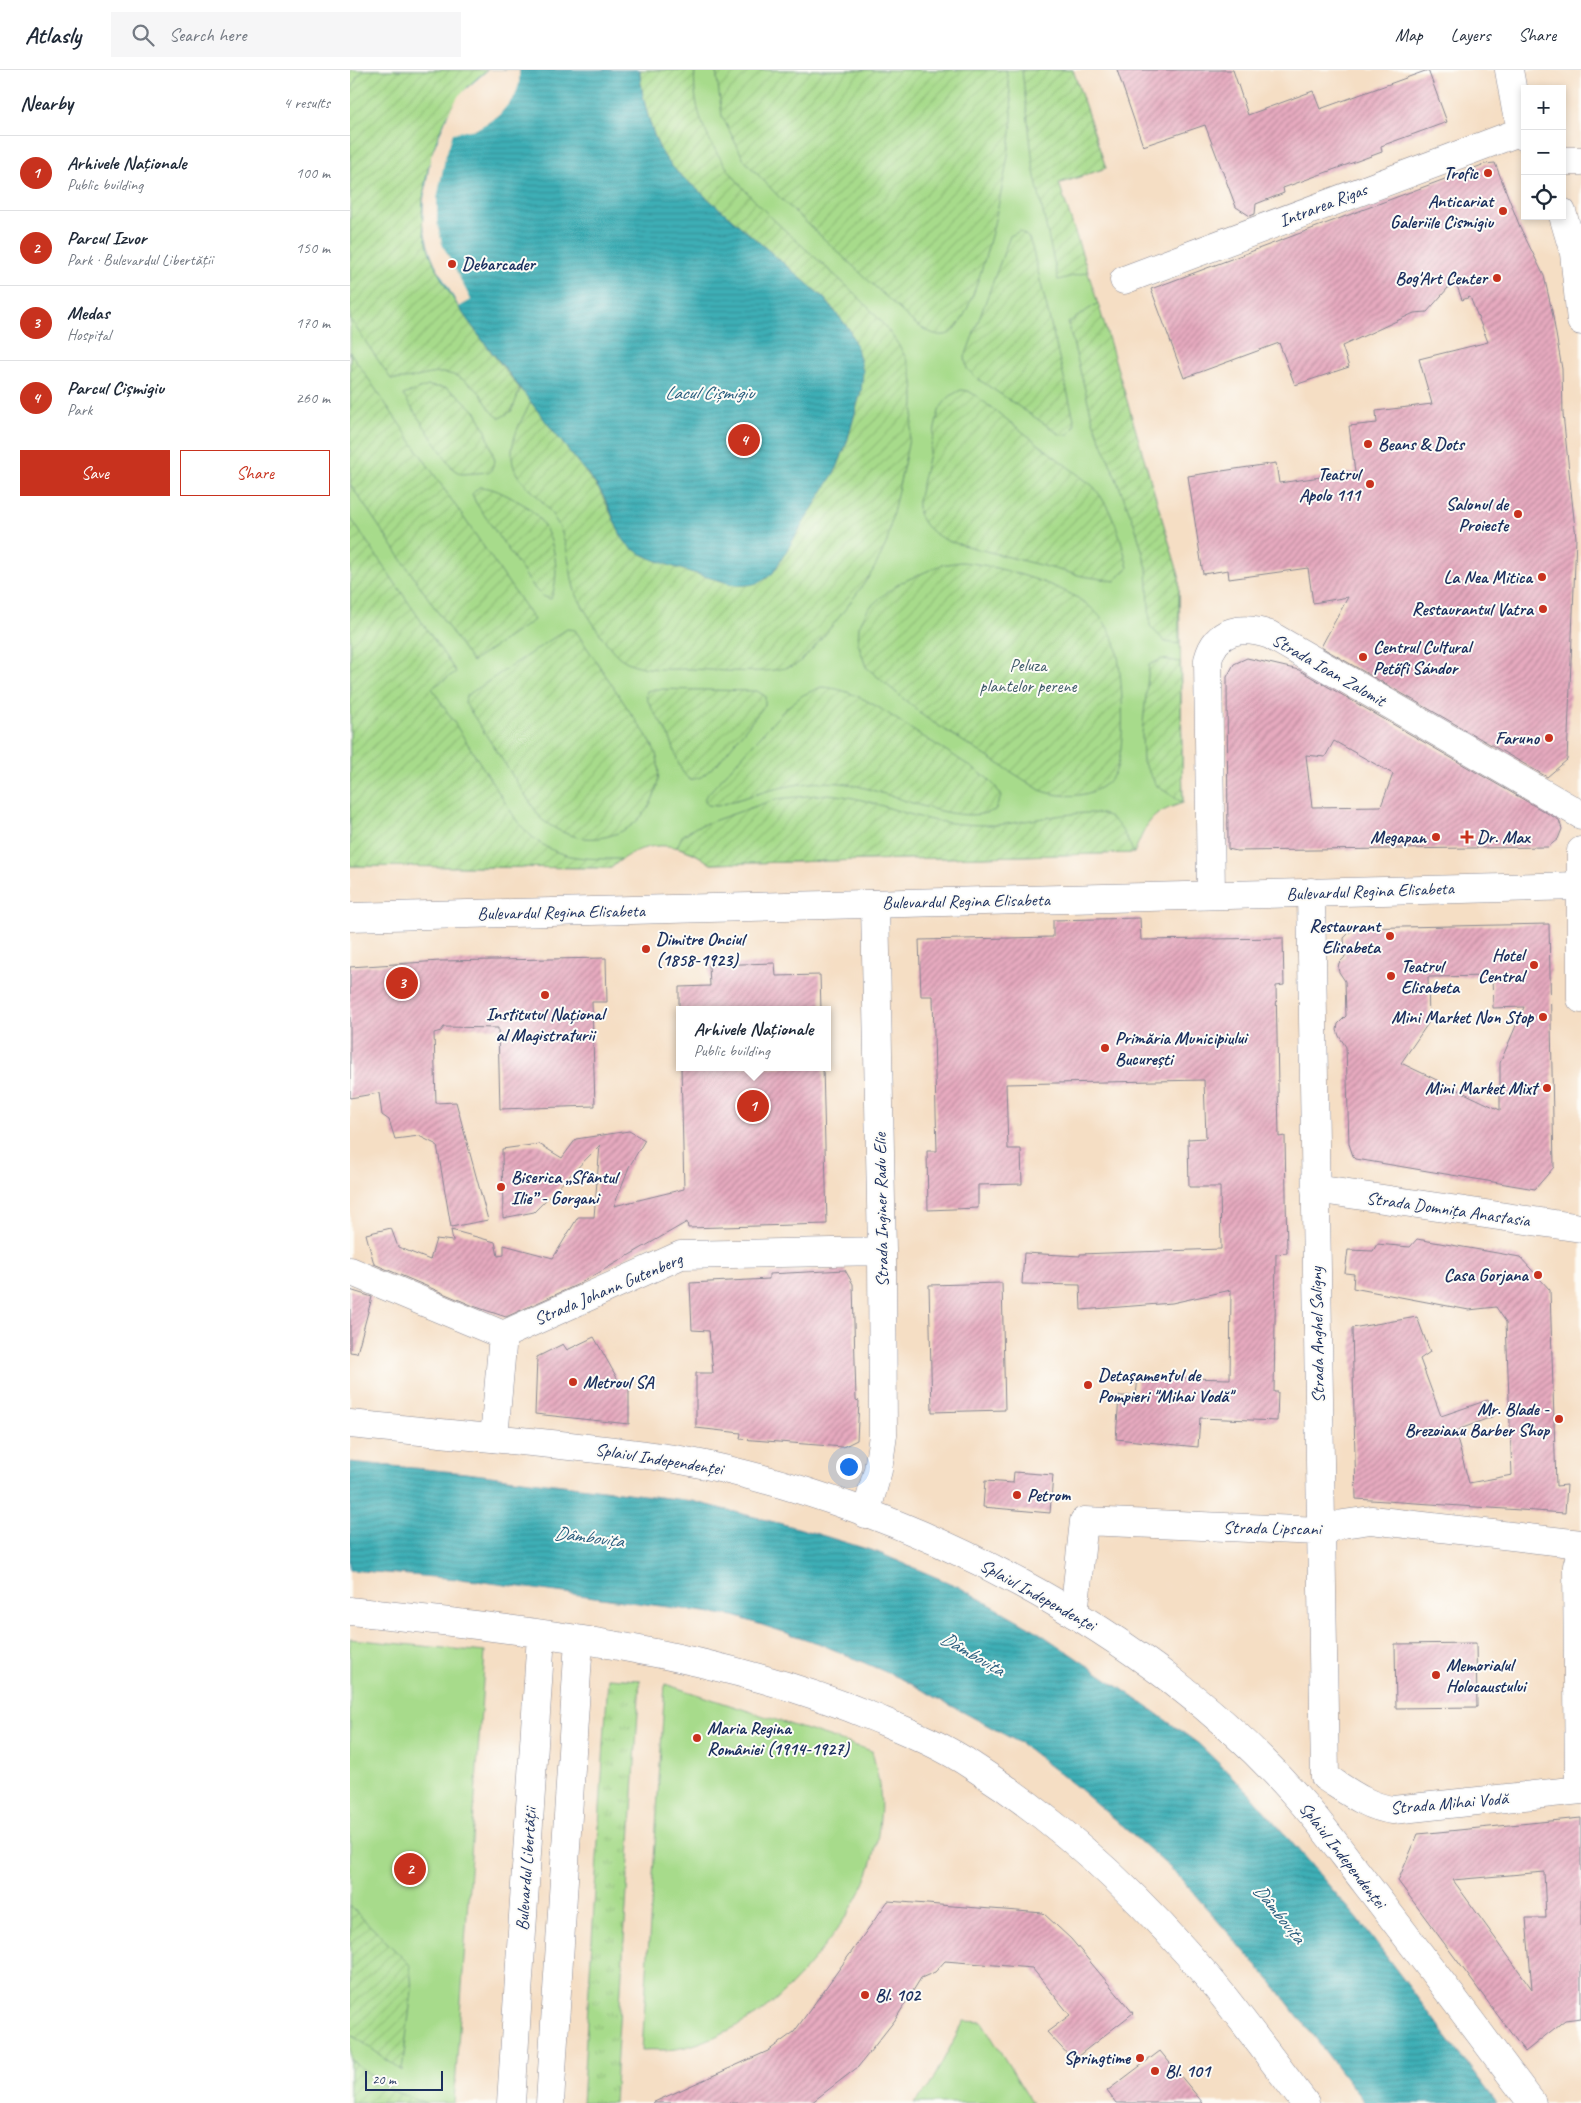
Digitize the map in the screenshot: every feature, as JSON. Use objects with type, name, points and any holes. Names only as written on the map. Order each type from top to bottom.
[{"type":"street","points":[[1509,70],[1512,92],[1522,130]]},
{"type":"street","name":"Intrarea Rigas","points":[[1124,280],[1521,135]]},
{"type":"street","points":[[1566,161],[1581,161]]},
{"type":"street","points":[[1564,220],[1574,253],[1580,288],[1581,321]]},
{"type":"street","name":"Strada Ioan Zalomit","points":[[1211,895],[1208,660],[1211,648],[1218,640],[1240,629],[1256,630],[1270,636],[1581,815]]},
{"type":"street","points":[[1581,851],[1581,998]]},
{"type":"street","name":"Bulevardul Regina Elisabeta","points":[[350,917],[1580,886]]},
{"type":"street","name":"Strada Anghel Saligny","points":[[1311,892],[1325,1777]]},
{"type":"street","name":"Strada Inginer Radu Elie","points":[[866,1514],[878,1470],[883,1434],[882,1251],[875,904]]},
{"type":"street","name":"Strada Domnița Anastasia","points":[[1315,1189],[1581,1228]]},
{"type":"street","name":"Strada Johann Gutenberg","points":[[503,1335],[680,1255],[882,1251]]},
{"type":"street","points":[[350,1271],[503,1335],[494,1438]]},
{"type":"street","name":"Splaiul Independenței","points":[[350,1424],[651,1455],[773,1482],[923,1536],[982,1563],[1074,1614],[1114,1639],[1190,1694],[1229,1728],[1301,1800],[1532,2103]]},
{"type":"street","name":"Strada Lipscani","points":[[1074,1614],[1084,1521],[1320,1531],[1343,1524],[1371,1520],[1581,1544]]},
{"type":"street","points":[[1580,1790],[1577,1566],[1581,1552]]},
{"type":"street","points":[[350,1611],[579,1640],[676,1656],[796,1688],[902,1729],[973,1766],[1032,1807],[1089,1856],[1152,1916],[1211,1981],[1304,2103]]},
{"type":"street","name":"Bulevardul Libertății","points":[[511,2103],[541,1635]]},
{"type":"street","points":[[550,2103],[579,1640]]},
{"type":"street","points":[[1301,1800],[1325,1777]]},
{"type":"street","name":"Strada Mihai Vodă","points":[[1325,1777],[1370,1804],[1393,1810],[1580,1790]]},
{"type":"green space","points":[[350,70],[1073,70],[1106,168],[1059,184],[1094,291],[1179,576],[1183,803],[1163,811],[1151,820],[1134,853],[711,864],[685,850],[660,846],[647,847],[635,852],[623,858],[611,868],[350,866]]},
{"type":"green space","points":[[365,70],[488,70],[469,85],[455,103],[444,123],[429,164],[424,194],[423,224],[436,267],[448,289],[476,332],[520,389],[512,411],[500,418],[493,412],[476,389],[453,375],[443,373],[391,379],[350,319],[350,94],[357,77]]},
{"type":"green space","points":[[640,70],[695,70],[698,107],[711,142],[733,175],[760,206],[852,291],[877,317],[905,355],[911,373],[914,392],[912,423],[887,542],[866,580],[823,637],[802,660],[795,665],[783,668],[743,672],[661,669],[642,667],[617,655],[586,613],[574,588],[564,541],[553,515],[537,495],[520,479],[514,467],[512,448],[514,438],[531,402],[600,491],[621,535],[837,468],[847,442],[861,391],[849,329],[824,298],[678,173],[668,162],[657,144],[650,123]]},
{"type":"green space","points":[[716,70],[1006,70],[1012,116],[1011,135],[1001,195],[973,295],[962,318],[952,332],[937,335],[914,323],[780,198],[744,160],[722,116]]},
{"type":"green space","points":[[1022,70],[1073,70],[1106,168],[1059,183],[1088,272],[1058,280],[1034,172]]},
{"type":"green space","points":[[1020,231],[1029,238],[1032,247],[1075,423],[1069,434],[1061,435],[978,379],[967,369],[965,357],[1010,236]]},
{"type":"green space","points":[[1098,303],[1179,576],[1179,644],[1165,642],[1150,626],[1147,568],[1135,526],[1093,421],[1068,323]]},
{"type":"green space","points":[[350,352],[534,620],[472,662],[350,484]]},
{"type":"green space","points":[[428,386],[446,388],[457,394],[476,412],[486,431],[495,461],[490,472],[461,474],[453,469],[403,395]]},
{"type":"green space","points":[[961,390],[975,395],[1094,487],[1116,525],[1128,568],[1115,581],[1082,576],[951,542],[938,536],[927,527],[920,515],[918,501],[939,411],[948,398]]},
{"type":"green space","points":[[479,487],[497,491],[514,499],[531,510],[539,518],[550,539],[556,563],[556,576],[551,599],[542,596],[535,589],[476,503],[472,494]]},
{"type":"green space","points":[[350,517],[456,672],[432,688],[517,821],[529,834],[552,850],[576,857],[621,859],[611,868],[350,866]]},
{"type":"green space","name":"Peluza plantelor perene","points":[[960,562],[988,566],[1041,581],[1071,594],[1088,605],[1100,616],[1115,643],[1122,693],[1121,751],[1118,766],[1106,784],[1088,793],[1069,796],[1040,790],[926,718],[866,667],[858,643],[859,626],[868,609],[900,583],[941,565]]},
{"type":"green space","points":[[567,629],[575,630],[644,732],[656,754],[658,778],[656,790],[645,812],[626,829],[605,837],[576,837],[558,830],[541,819],[465,703],[466,696]]},
{"type":"green space","points":[[1162,659],[1180,662],[1183,803],[1157,786],[1143,762],[1142,734],[1149,665]]},
{"type":"green space","points":[[821,687],[847,692],[871,703],[987,778],[996,787],[1001,797],[995,810],[978,814],[940,811],[858,786],[824,782],[793,785],[762,792],[717,806],[708,805],[705,802],[705,797],[786,708],[803,695]]},
{"type":"green space","points":[[655,689],[757,691],[765,696],[765,705],[718,763],[701,777],[690,780],[681,769],[671,742],[646,696],[647,691]]},
{"type":"green space","points":[[828,794],[867,801],[931,820],[963,824],[995,825],[1070,814],[1099,813],[1108,816],[1117,823],[1134,853],[711,864],[694,853],[677,847],[682,836],[696,827],[776,799]]},
{"type":"green space","points":[[350,1639],[485,1652],[454,2103],[350,2103]]},
{"type":"green space","points":[[608,1678],[640,1680],[614,2103],[582,2103]]},
{"type":"green space","points":[[665,1684],[872,1751],[879,1784],[881,1810],[872,1860],[856,1900],[831,1938],[780,1996],[750,2019],[705,2041],[676,2049],[642,2050]]},
{"type":"green space","points":[[350,1906],[410,1965],[412,1990],[402,2071],[350,2033]]},
{"type":"green space","points":[[964,2021],[982,2022],[1032,2103],[914,2103],[928,2089]]},
{"type":"green space","points":[[350,2060],[391,2090],[426,2103],[350,2103]]},
{"type":"water","name":"Lacul Cișmigiu","points":[[488,70],[640,70],[650,123],[657,144],[669,162],[678,173],[824,298],[849,329],[857,348],[863,372],[861,391],[847,442],[837,468],[773,573],[764,580],[751,585],[735,585],[650,558],[629,546],[621,536],[599,489],[470,324],[434,264],[423,223],[423,204],[427,174],[435,145],[455,103],[469,85]]},
{"type":"water","name":"Dâmbovița","points":[[350,1462],[466,1473],[692,1501],[798,1528],[877,1552],[959,1587],[1035,1630],[1199,1744],[1249,1793],[1357,1918],[1497,2103],[1365,2103],[1273,1984],[1175,1872],[1077,1787],[1020,1743],[902,1679],[818,1643],[734,1616],[469,1580],[350,1570]]},
{"type":"pier","points":[[488,70],[519,70],[519,84],[515,96],[499,115],[487,123],[476,129],[453,133],[445,158],[437,199],[437,222],[442,244],[471,300],[459,307],[429,248],[423,224],[424,199],[431,156],[449,112],[459,95]]},
{"type":"building","points":[[1117,70],[1233,70],[1248,115],[1313,91],[1320,109],[1428,70],[1447,122],[1381,146],[1382,152],[1283,188],[1284,193],[1256,204],[1255,214],[1250,216],[1236,207],[1205,125],[1143,146]]},
{"type":"building","points":[[1495,163],[1520,227],[1544,276],[1562,369],[1563,414],[1576,538],[1567,760],[1547,777],[1321,647],[1348,597],[1313,603],[1308,568],[1229,579],[1228,570],[1203,574],[1188,476],[1276,463],[1279,483],[1355,472],[1349,426],[1377,423],[1376,411],[1432,404],[1419,359],[1488,342],[1470,297],[1462,300],[1455,280],[1427,312],[1414,313],[1342,346],[1349,367],[1295,385],[1279,343],[1184,378],[1151,289],[1485,164]]},
{"type":"building","points":[[1247,658],[1299,670],[1559,820],[1562,829],[1558,839],[1548,847],[1237,851],[1228,849],[1227,677],[1234,664]],"holes":[[[1334,741],[1393,774],[1381,806],[1312,807],[1306,755],[1325,757]]]},
{"type":"building","name":"Primăria Municipiului București","points":[[1140,918],[1141,940],[1283,938],[1284,985],[1276,986],[1279,1137],[1285,1136],[1287,1253],[1276,1254],[1274,1392],[1278,1392],[1277,1421],[1200,1418],[1198,1447],[1116,1439],[1119,1396],[1136,1396],[1138,1377],[1230,1379],[1231,1290],[1172,1303],[1081,1310],[1080,1285],[1022,1284],[1024,1253],[1080,1256],[1080,1254],[1221,1249],[1220,1187],[1189,1187],[1188,1139],[1206,1138],[1204,1080],[1006,1084],[1008,1149],[1021,1149],[1022,1184],[978,1185],[978,1208],[928,1210],[927,1151],[937,1151],[933,996],[921,996],[919,940],[1053,937],[1053,920]]},
{"type":"building","points":[[1549,924],[1554,1167],[1535,1189],[1356,1159],[1353,1156],[1349,1144],[1346,1047],[1337,1030],[1338,1024],[1346,1016],[1345,981],[1338,968],[1339,963],[1345,957],[1344,938],[1354,928]],"holes":[[[1492,976],[1493,1008],[1524,1007],[1500,1063],[1500,1110],[1401,1063],[1429,1022],[1428,977]]]},
{"type":"building","points":[[606,958],[607,1002],[592,1002],[595,1106],[500,1109],[498,1028],[444,1027],[441,1031],[434,1033],[436,1103],[456,1102],[488,1220],[451,1227],[437,1145],[419,1136],[395,1139],[389,1120],[382,1115],[379,1093],[350,1098],[350,967],[440,961]]},
{"type":"building","points":[[775,963],[776,976],[820,975],[821,1006],[679,1006],[679,987],[710,986],[709,965]]},
{"type":"building","points":[[681,1071],[823,1071],[827,1224],[688,1228],[687,1222],[579,1284],[506,1317],[476,1307],[374,1264],[366,1234],[391,1228],[398,1247],[430,1260],[436,1239],[453,1241],[451,1230],[495,1242],[498,1256],[504,1255],[504,1245],[553,1258],[578,1217],[594,1217],[600,1145],[534,1212],[503,1218],[502,1149],[539,1144],[562,1158],[576,1139],[629,1131],[645,1140],[629,1167],[614,1206],[684,1189]]},
{"type":"building","points":[[1417,1239],[1520,1257],[1550,1290],[1556,1486],[1567,1485],[1565,1513],[1356,1499],[1352,1328],[1417,1317],[1430,1352],[1420,1359],[1441,1416],[1488,1400],[1494,1416],[1455,1431],[1469,1483],[1512,1475],[1506,1322],[1496,1307],[1469,1310],[1353,1288],[1354,1274],[1345,1273],[1348,1250],[1373,1251],[1377,1244],[1410,1247]]},
{"type":"building","points":[[845,1270],[853,1284],[856,1400],[859,1401],[857,1440],[843,1447],[740,1439],[741,1433],[696,1428],[696,1373],[713,1373],[709,1331],[692,1330],[690,1283],[769,1279],[769,1274]]},
{"type":"building","points":[[1002,1283],[1005,1410],[932,1412],[929,1285]]},
{"type":"building","points":[[350,1290],[372,1297],[357,1353],[350,1352]]},
{"type":"building","name":"Metroul SA","points":[[594,1337],[621,1385],[629,1386],[629,1424],[535,1414],[537,1357],[563,1344],[567,1350]]},
{"type":"building","name":"Petrom","points":[[1014,1472],[1053,1475],[1050,1513],[983,1507],[985,1481],[1013,1483]]},
{"type":"building","name":"Memorialul Holocaustului","points":[[1476,1643],[1477,1707],[1396,1708],[1395,1644]]},
{"type":"building","points":[[1581,1818],[1581,2018],[1565,2020],[1525,2052],[1398,1881],[1418,1834]],"holes":[[[1544,1872],[1546,1918],[1526,1918],[1532,1989],[1453,1880]]]},
{"type":"building","name":"Bl. 102","points":[[888,1901],[1043,1913],[1071,1939],[1133,2013],[1073,2060],[1047,2032],[1070,2015],[1032,1968],[945,1961],[935,1972],[921,1978],[895,2020],[858,2067],[811,2103],[652,2103],[768,2051],[794,2032]]},
{"type":"building","name":"Bl. 101","points":[[1160,2051],[1203,2103],[1116,2103],[1107,2091]]},
{"type":"place","name":"Trofic","points":[[1488,173]]},
{"type":"place","name":"Anticariat Galeriile Cismigiu","points":[[1503,211]]},
{"type":"place","name":"Debarcader","points":[[452,264]]},
{"type":"place","name":"Bog'Art Center","points":[[1497,278]]},
{"type":"place","name":"Parcul Cișmigiu","points":[[744,440]]},
{"type":"place","name":"Beans & Dots","points":[[1368,444]]},
{"type":"place","name":"Teatrul Apolo 111","points":[[1370,484]]},
{"type":"place","name":"Salonul de Proiecte","points":[[1518,514]]},
{"type":"place","name":"La Nea Mitica","points":[[1542,577]]},
{"type":"place","name":"Restaurantul Vatra","points":[[1543,609]]},
{"type":"place","name":"Centrul Cultural Petőfi Sándor","points":[[1363,657]]},
{"type":"place","name":"Faruno","points":[[1549,738]]},
{"type":"place","name":"Megapan","points":[[1436,837]]},
{"type":"place","name":"Dr. Max","points":[[1467,837]]},
{"type":"place","name":"Restaurant Elisabeta","points":[[1390,936]]},
{"type":"place","name":"Dimitre Onciul (1858-1923)","points":[[646,949]]},
{"type":"place","name":"Hotel Central","points":[[1534,965]]},
{"type":"place","name":"Teatrul Elisabeta","points":[[1391,976]]},
{"type":"place","name":"Medas","points":[[402,983]]},
{"type":"place","name":"Institutul Național al Magistraturii","points":[[545,995]]},
{"type":"place","name":"Mini Market Non Stop","points":[[1543,1017]]},
{"type":"place","name":"Primăria Municipiului București","points":[[1105,1048]]},
{"type":"place","name":"Mini Market Mixt","points":[[1547,1088]]},
{"type":"place","name":"Arhivele Naționale","points":[[753,1106]]},
{"type":"place","name":"Biserica „Sfântul Ilie” - Gorgani","points":[[501,1187]]},
{"type":"place","name":"Casa Gorjana","points":[[1538,1275]]},
{"type":"place","name":"Metroul SA","points":[[573,1382]]},
{"type":"place","name":"Detașamentul de Pompieri \"Mihai Vodă\"","points":[[1088,1385]]},
{"type":"place","name":"Mr. Blade - Brezoianu Barber Shop","points":[[1559,1419]]},
{"type":"place","name":"Petrom","points":[[1017,1495]]},
{"type":"place","name":"Memorialul Holocaustului","points":[[1436,1675]]},
{"type":"place","name":"Maria Regina României (1914-1927)","points":[[697,1738]]},
{"type":"place","name":"Parcul Izvor","points":[[410,1869]]},
{"type":"place","name":"Bl. 102","points":[[865,1995]]},
{"type":"place","name":"Springtime","points":[[1140,2058]]},
{"type":"place","name":"Bl. 101","points":[[1155,2071]]}]
